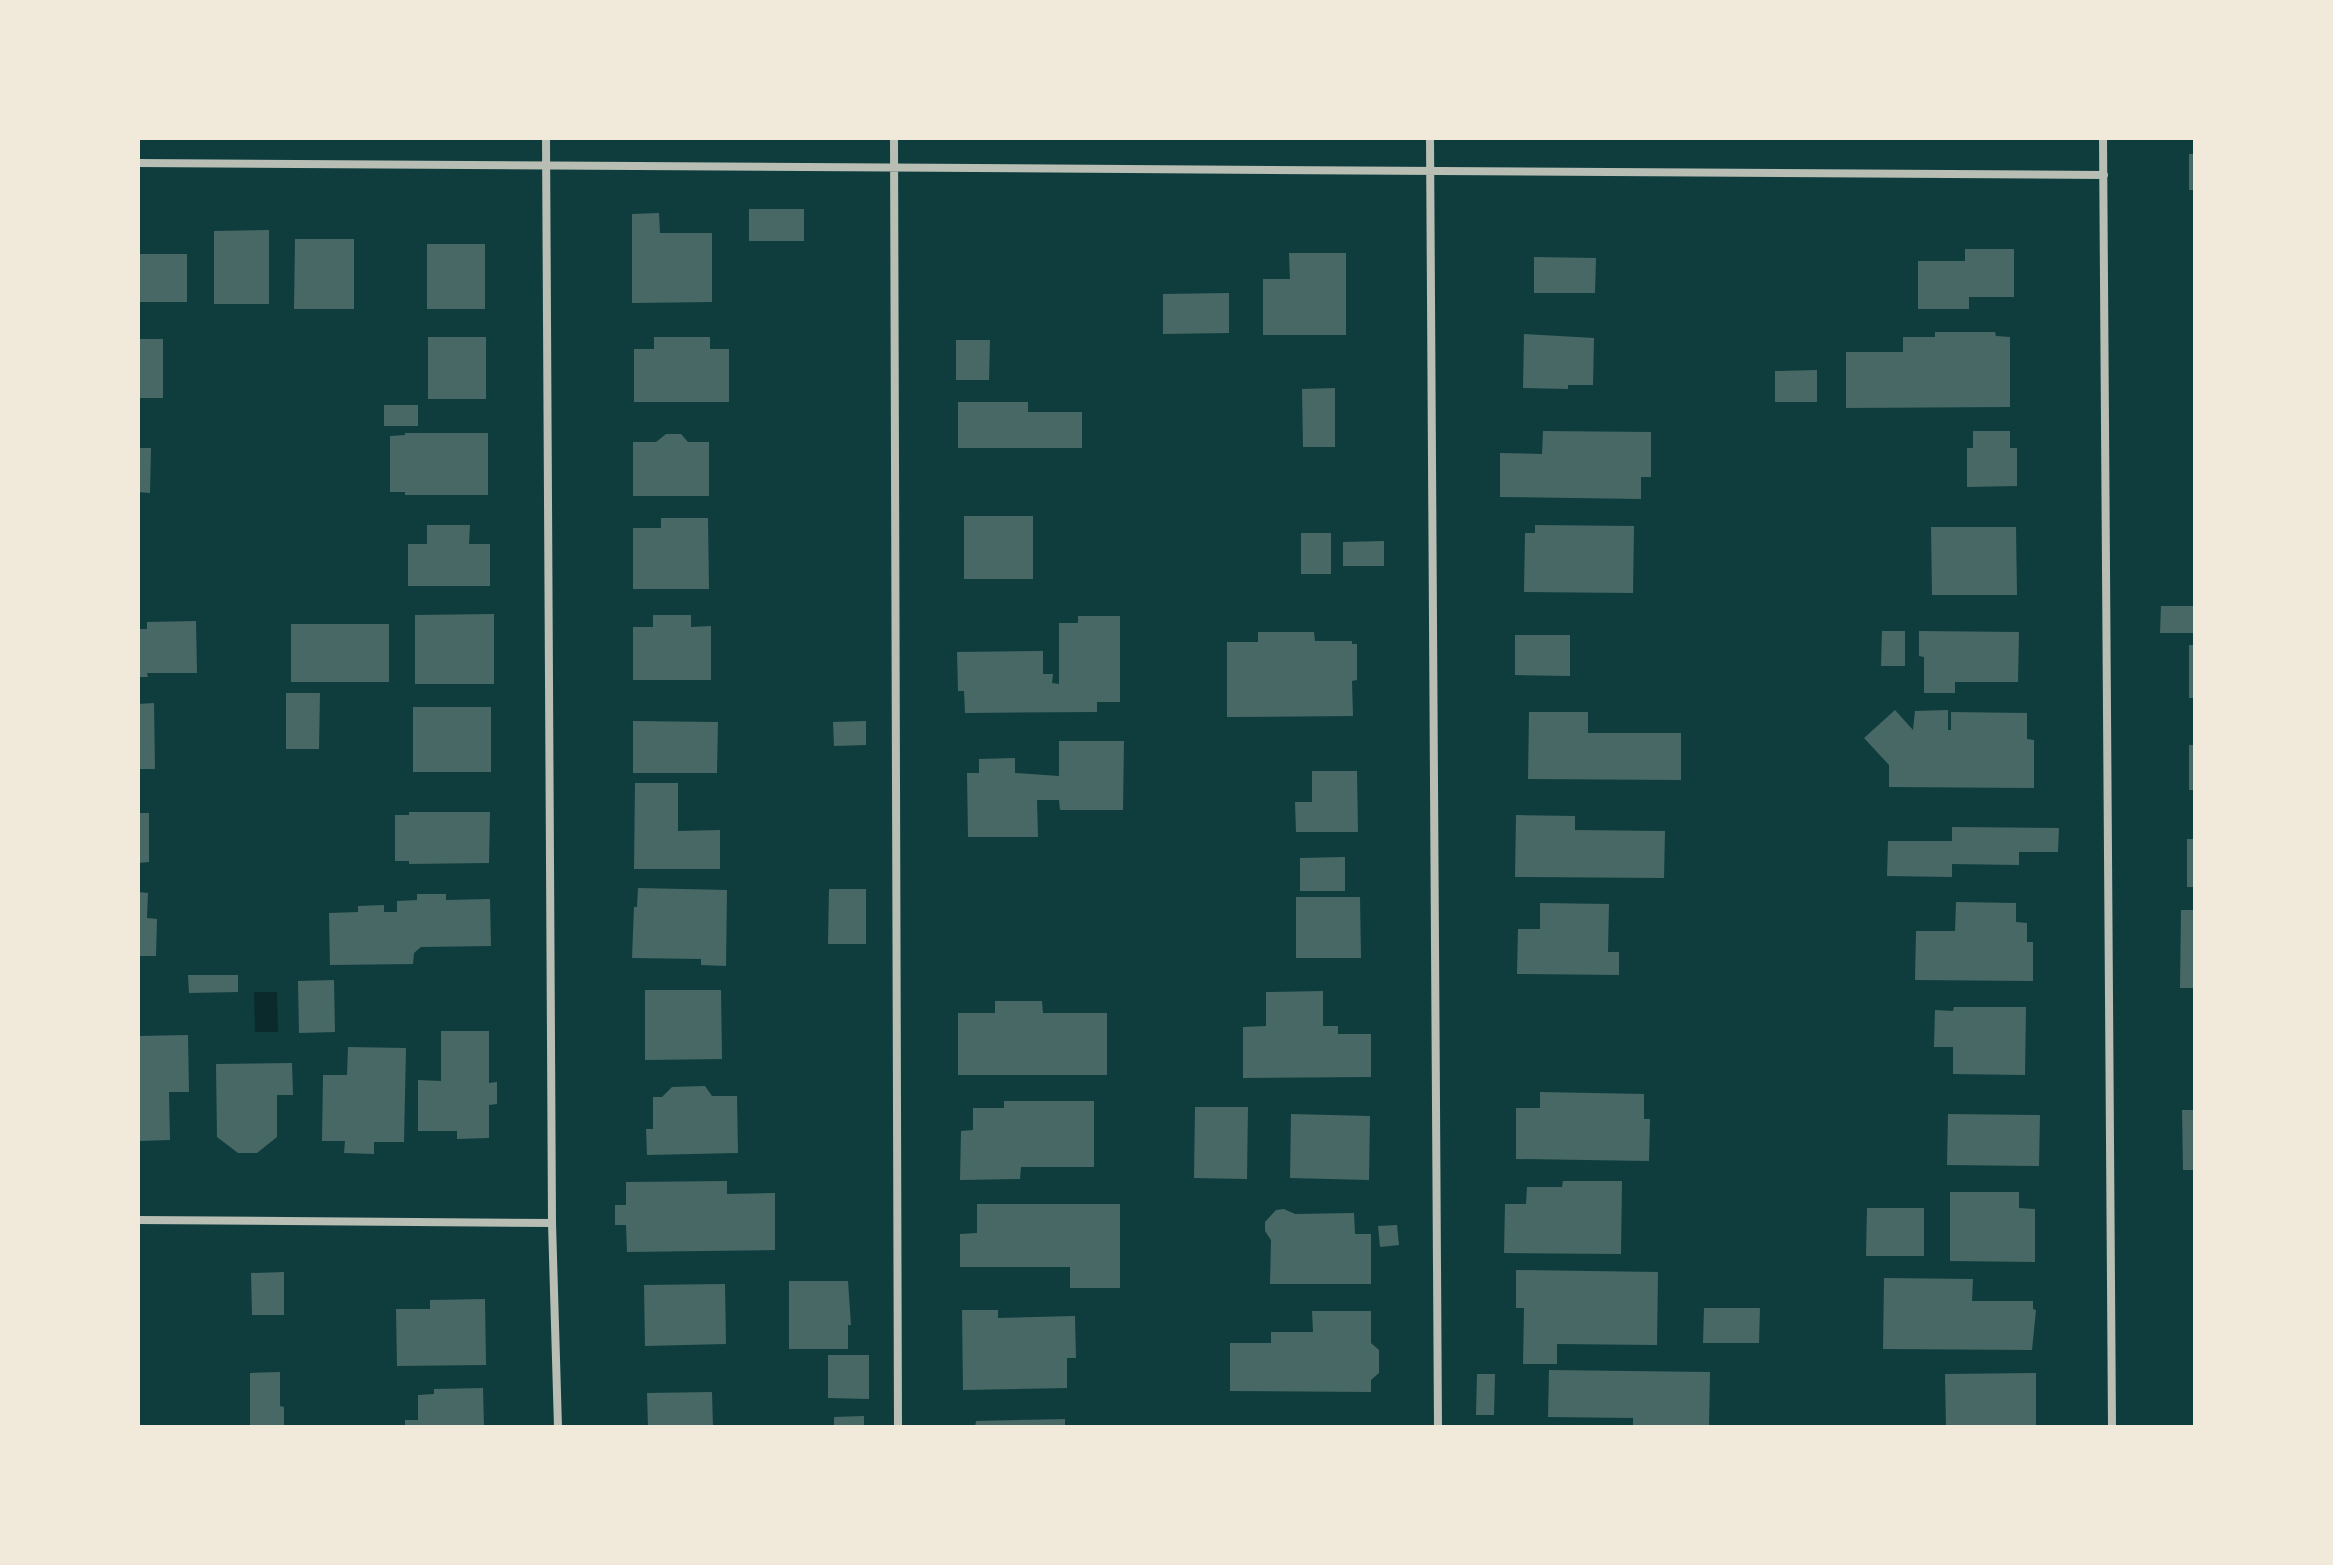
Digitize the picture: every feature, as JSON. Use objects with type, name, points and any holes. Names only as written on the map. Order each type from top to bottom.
[{"type":"street","points":[[546,138],[552,1223],[558,1427]]},
{"type":"street","points":[[894,138],[898,1427]]},
{"type":"street","points":[[1430,138],[1438,1427]]},
{"type":"street","points":[[2103,138],[2112,1427]]},
{"type":"street","points":[[138,163],[2104,175]]},
{"type":"street","points":[[138,1220],[552,1223]]},
{"type":"water","points":[[254,992],[277,992],[278,1032],[255,1032]]},
{"type":"building","points":[[2189,154],[2195,154],[2195,190],[2189,190]]},
{"type":"building","points":[[749,209],[804,209],[804,241],[749,241]]},
{"type":"building","points":[[659,213],[660,233],[712,233],[712,302],[632,303],[632,214]]},
{"type":"building","points":[[269,230],[269,304],[214,304],[214,231]]},
{"type":"building","points":[[295,239],[354,239],[354,309],[294,309]]},
{"type":"building","points":[[427,244],[485,244],[485,309],[427,309]]},
{"type":"building","points":[[1965,249],[2014,249],[2014,297],[1969,297],[1969,309],[1918,309],[1918,261],[1965,261]]},
{"type":"building","points":[[1289,253],[1346,253],[1346,335],[1263,335],[1263,279],[1290,279]]},
{"type":"building","points":[[138,254],[187,254],[187,302],[138,302]]},
{"type":"building","points":[[1534,257],[1596,258],[1595,293],[1534,293]]},
{"type":"building","points":[[1229,293],[1229,333],[1163,334],[1163,294]]},
{"type":"building","points":[[1935,332],[1995,332],[1996,336],[2010,337],[2010,407],[1846,408],[1846,352],[1903,352],[1903,337],[1935,337]]},
{"type":"building","points":[[1524,334],[1594,338],[1593,385],[1568,385],[1568,389],[1523,388]]},
{"type":"building","points":[[428,337],[486,337],[486,399],[428,399]]},
{"type":"building","points":[[654,337],[710,337],[710,349],[729,349],[729,402],[634,402],[634,349],[654,349]]},
{"type":"building","points":[[138,339],[163,339],[163,398],[138,398]]},
{"type":"building","points":[[956,340],[990,340],[989,380],[956,380]]},
{"type":"building","points":[[1817,370],[1817,402],[1775,402],[1775,371]]},
{"type":"building","points":[[1335,388],[1335,447],[1303,447],[1302,389]]},
{"type":"building","points":[[958,402],[1028,402],[1028,412],[1082,412],[1082,448],[958,448]]},
{"type":"building","points":[[384,405],[418,405],[418,426],[384,426]]},
{"type":"building","points":[[1543,431],[1651,432],[1651,477],[1641,477],[1641,499],[1500,497],[1500,453],[1542,454]]},
{"type":"building","points":[[1973,431],[2010,431],[2010,448],[2017,448],[2017,486],[1967,487],[1967,448],[1973,448]]},
{"type":"building","points":[[405,433],[488,433],[488,495],[405,495],[405,492],[390,492],[390,436]]},
{"type":"building","points":[[666,434],[681,434],[688,442],[709,442],[709,496],[633,496],[633,442],[656,442]]},
{"type":"building","points":[[138,448],[151,448],[150,493],[138,492]]},
{"type":"building","points":[[964,516],[1033,516],[1033,579],[964,579]]},
{"type":"building","points":[[661,518],[708,518],[709,589],[633,589],[633,528],[661,528]]},
{"type":"building","points":[[427,525],[470,525],[469,544],[490,544],[490,586],[408,586],[408,544],[427,544]]},
{"type":"building","points":[[1535,525],[1634,526],[1633,593],[1524,592],[1525,533],[1535,533]]},
{"type":"building","points":[[1931,527],[2016,527],[2017,595],[1932,595]]},
{"type":"building","points":[[1301,533],[1331,533],[1331,574],[1301,574]]},
{"type":"building","points":[[1384,541],[1384,566],[1343,566],[1343,542]]},
{"type":"building","points":[[2161,606],[2195,606],[2194,633],[2160,633]]},
{"type":"building","points":[[494,614],[494,684],[415,684],[415,615]]},
{"type":"building","points":[[653,615],[691,615],[691,627],[711,626],[711,680],[633,680],[633,627],[653,627]]},
{"type":"building","points":[[1078,616],[1120,616],[1120,702],[1097,702],[1097,712],[965,713],[964,691],[958,691],[957,652],[1043,651],[1043,674],[1053,674],[1052,683],[1059,684],[1059,623],[1078,623]]},
{"type":"building","points":[[196,621],[197,673],[147,673],[148,677],[138,677],[138,629],[147,629],[147,622]]},
{"type":"building","points":[[291,624],[389,624],[389,682],[291,682]]},
{"type":"building","points":[[1882,631],[1905,631],[1905,666],[1881,666]]},
{"type":"building","points":[[1919,631],[2019,632],[2018,682],[1955,682],[1955,693],[1924,693],[1924,657],[1919,656]]},
{"type":"building","points":[[1258,632],[1314,632],[1315,641],[1352,641],[1352,644],[1357,644],[1357,680],[1352,681],[1353,716],[1227,717],[1227,642],[1258,642]]},
{"type":"building","points":[[1515,635],[1570,635],[1570,676],[1515,675]]},
{"type":"building","points":[[2189,645],[2195,645],[2195,698],[2189,698]]},
{"type":"building","points":[[286,693],[320,693],[319,749],[286,749]]},
{"type":"building","points":[[154,703],[155,769],[138,769],[138,704]]},
{"type":"building","points":[[413,707],[491,707],[491,772],[413,772]]},
{"type":"building","points":[[1895,710],[1913,730],[1915,711],[1948,710],[1948,730],[1951,730],[1951,712],[2027,713],[2027,739],[2034,740],[2034,788],[1889,787],[1889,765],[1864,738]]},
{"type":"building","points":[[1529,712],[1588,712],[1588,733],[1681,733],[1681,780],[1528,779]]},
{"type":"building","points":[[633,721],[718,722],[717,773],[633,773]]},
{"type":"building","points":[[866,721],[866,745],[834,746],[833,722]]},
{"type":"building","points":[[1059,741],[1124,741],[1123,810],[1060,810],[1059,800],[1037,800],[1038,837],[968,837],[967,773],[979,773],[979,759],[1015,758],[1015,773],[1059,776]]},
{"type":"building","points":[[2189,745],[2195,745],[2195,790],[2189,790]]},
{"type":"building","points":[[1312,771],[1357,771],[1358,832],[1296,832],[1295,802],[1312,802]]},
{"type":"building","points":[[635,783],[678,783],[678,831],[720,830],[720,869],[634,869]]},
{"type":"building","points":[[409,812],[490,812],[489,863],[409,864],[409,861],[395,861],[395,815],[409,815]]},
{"type":"building","points":[[138,813],[149,813],[149,862],[138,863]]},
{"type":"building","points":[[1516,815],[1575,816],[1575,830],[1665,831],[1664,878],[1515,877]]},
{"type":"building","points":[[1952,827],[2059,828],[2058,852],[2019,852],[2019,865],[1952,864],[1952,877],[1887,876],[1888,841],[1952,841]]},
{"type":"building","points":[[2187,839],[2195,839],[2195,887],[2187,887]]},
{"type":"building","points":[[1345,857],[1345,891],[1300,891],[1300,858]]},
{"type":"building","points":[[638,888],[727,890],[726,966],[701,965],[701,959],[632,958]]},
{"type":"building","points":[[829,889],[866,889],[866,944],[828,944]]},
{"type":"building","points":[[138,892],[148,893],[147,918],[157,919],[156,956],[138,956]]},
{"type":"building","points":[[417,894],[446,894],[446,900],[490,899],[491,946],[421,947],[414,953],[413,964],[330,965],[329,913],[358,912],[358,906],[384,905],[384,912],[397,912],[397,901],[417,900]]},
{"type":"building","points":[[1296,897],[1360,897],[1361,958],[1296,958]]},
{"type":"building","points":[[1956,902],[2016,903],[2016,922],[2027,923],[2027,942],[2033,942],[2033,981],[1915,980],[1916,931],[1955,931]]},
{"type":"building","points":[[1540,903],[1609,904],[1608,952],[1619,952],[1619,975],[1517,974],[1518,929],[1540,929]]},
{"type":"building","points":[[2181,910],[2195,910],[2195,988],[2180,988]]},
{"type":"building","points":[[188,975],[238,975],[238,992],[189,993]]},
{"type":"building","points":[[334,980],[335,1032],[299,1033],[298,981]]},
{"type":"building","points":[[645,990],[721,990],[722,1059],[645,1060]]},
{"type":"building","points":[[1323,991],[1323,1026],[1338,1026],[1338,1034],[1371,1034],[1371,1077],[1243,1078],[1243,1027],[1266,1026],[1266,992]]},
{"type":"building","points":[[995,1001],[1042,1001],[1043,1013],[1107,1013],[1107,1075],[958,1075],[958,1013],[995,1013]]},
{"type":"building","points":[[1954,1007],[2026,1007],[2025,1075],[1953,1074],[1953,1047],[1934,1047],[1935,1010],[1953,1011]]},
{"type":"building","points":[[441,1031],[489,1031],[489,1083],[497,1082],[497,1104],[489,1105],[489,1138],[457,1139],[457,1131],[418,1131],[418,1080],[441,1081]]},
{"type":"building","points":[[188,1035],[189,1092],[169,1092],[170,1140],[138,1141],[138,1036]]},
{"type":"building","points":[[348,1047],[406,1048],[404,1142],[374,1142],[374,1154],[344,1153],[345,1141],[322,1141],[323,1075],[347,1075]]},
{"type":"building","points":[[292,1063],[293,1095],[277,1095],[277,1137],[257,1153],[238,1153],[217,1137],[216,1064]]},
{"type":"building","points":[[705,1086],[712,1096],[737,1096],[738,1153],[647,1155],[646,1129],[653,1129],[653,1097],[662,1097],[672,1087]]},
{"type":"building","points":[[1540,1092],[1644,1094],[1644,1119],[1650,1119],[1649,1161],[1516,1159],[1516,1108],[1540,1108]]},
{"type":"building","points":[[1004,1101],[1094,1101],[1094,1167],[1021,1167],[1020,1179],[960,1180],[961,1131],[973,1130],[973,1108],[1004,1108]]},
{"type":"building","points":[[1195,1107],[1248,1107],[1247,1179],[1194,1178]]},
{"type":"building","points":[[2182,1110],[2195,1110],[2195,1170],[2183,1170]]},
{"type":"building","points":[[1291,1114],[1370,1116],[1369,1180],[1290,1178]]},
{"type":"building","points":[[1948,1114],[2040,1115],[2039,1166],[1947,1165]]},
{"type":"building","points":[[727,1181],[727,1194],[775,1193],[775,1250],[627,1252],[626,1225],[615,1225],[615,1205],[626,1205],[626,1182]]},
{"type":"building","points":[[1563,1181],[1622,1181],[1621,1254],[1504,1253],[1505,1204],[1526,1204],[1527,1187],[1562,1187]]},
{"type":"building","points":[[1950,1192],[2019,1192],[2019,1208],[2035,1209],[2035,1262],[1950,1261]]},
{"type":"building","points":[[977,1204],[1120,1204],[1120,1288],[1070,1288],[1070,1267],[960,1267],[960,1234],[977,1233]]},
{"type":"building","points":[[1867,1208],[1924,1208],[1924,1256],[1866,1256]]},
{"type":"building","points":[[1284,1209],[1295,1214],[1354,1213],[1355,1234],[1371,1234],[1371,1284],[1270,1284],[1271,1240],[1265,1231],[1265,1222],[1276,1210]]},
{"type":"building","points":[[1397,1225],[1399,1245],[1380,1247],[1378,1226]]},
{"type":"building","points":[[1516,1270],[1658,1272],[1657,1345],[1557,1344],[1557,1364],[1523,1364],[1524,1308],[1516,1308]]},
{"type":"building","points":[[284,1272],[284,1315],[252,1315],[251,1273]]},
{"type":"building","points":[[1884,1278],[1973,1279],[1972,1301],[2033,1301],[2033,1309],[2036,1310],[2032,1350],[1883,1349]]},
{"type":"building","points":[[789,1281],[848,1281],[851,1325],[848,1325],[848,1349],[789,1349]]},
{"type":"building","points":[[725,1284],[726,1344],[645,1346],[644,1285]]},
{"type":"building","points":[[485,1299],[486,1365],[397,1366],[396,1309],[430,1309],[430,1300]]},
{"type":"building","points":[[1704,1308],[1760,1308],[1759,1343],[1703,1343]]},
{"type":"building","points":[[962,1310],[998,1310],[998,1318],[1075,1316],[1076,1358],[1067,1358],[1067,1388],[963,1390]]},
{"type":"building","points":[[1312,1311],[1371,1311],[1371,1343],[1379,1350],[1379,1373],[1371,1380],[1371,1392],[1230,1391],[1230,1343],[1271,1343],[1271,1332],[1313,1332]]},
{"type":"building","points":[[828,1355],[869,1355],[869,1399],[828,1398]]},
{"type":"building","points":[[1549,1370],[1710,1372],[1709,1427],[1633,1427],[1633,1418],[1548,1417]]},
{"type":"building","points":[[280,1372],[280,1406],[284,1407],[284,1427],[250,1427],[250,1373]]},
{"type":"building","points":[[2036,1373],[2036,1427],[1946,1427],[1945,1374]]},
{"type":"building","points":[[1477,1374],[1495,1374],[1494,1415],[1476,1415]]},
{"type":"building","points":[[483,1388],[484,1427],[405,1427],[405,1420],[418,1420],[418,1395],[434,1394],[434,1389]]},
{"type":"building","points":[[712,1392],[713,1427],[648,1427],[647,1393]]},
{"type":"building","points":[[864,1416],[864,1427],[834,1427],[834,1417]]},
{"type":"building","points":[[1065,1419],[1065,1427],[975,1427],[976,1421]]}]
